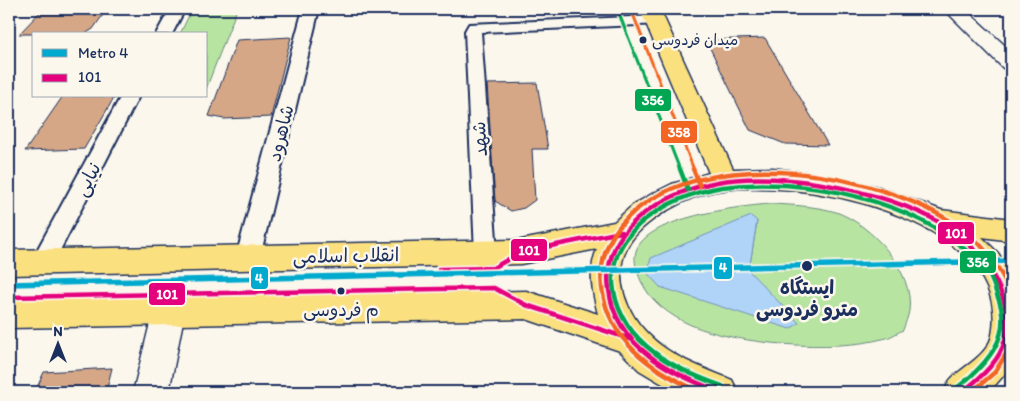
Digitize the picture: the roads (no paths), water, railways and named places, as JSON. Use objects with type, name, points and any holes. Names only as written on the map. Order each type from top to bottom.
[{"type":"main road","points":[[954,9],[1011,63]]},
{"type":"main road","points":[[652,15],[725,180]]},
{"type":"main road","points":[[720,392],[672,372],[630,339],[610,308],[606,280],[608,257],[621,232],[646,211],[668,198],[688,190],[725,180],[762,178],[825,185],[889,201],[932,218],[956,231],[975,248],[994,270],[1007,295],[1010,313],[1008,344],[982,376],[962,392]]},
{"type":"main road","points":[[932,218],[1011,230]]},
{"type":"main road","name":"انقلاب اسلامی","points":[[9,262],[521,252],[621,232]]},
{"type":"main road","points":[[9,314],[526,305],[630,339]]},
{"type":"main road","points":[[151,392],[168,311]]},
{"type":"street","points":[[165,32],[177,9]]},
{"type":"street","name":"شاهرود","points":[[248,257],[311,9]]},
{"type":"street","name":"شهد","points":[[486,253],[473,31],[475,27],[652,15]]},
{"type":"street","name":"نیایی","points":[[43,261],[129,98]]},
{"type":"water","points":[[751,216],[757,221],[749,271],[799,323],[790,329],[660,287],[647,273],[651,258]]},
{"type":"metro line","name":"4","points":[[9,284],[1011,261]]},
{"type":"place","name":"میدان فردوسی","points":[[643,40]]},
{"type":"place","name":"ایستگاه مترو فردوسی","points":[[807,266]]},
{"type":"place","name":"م فردوسی","points":[[341,291]]}]
